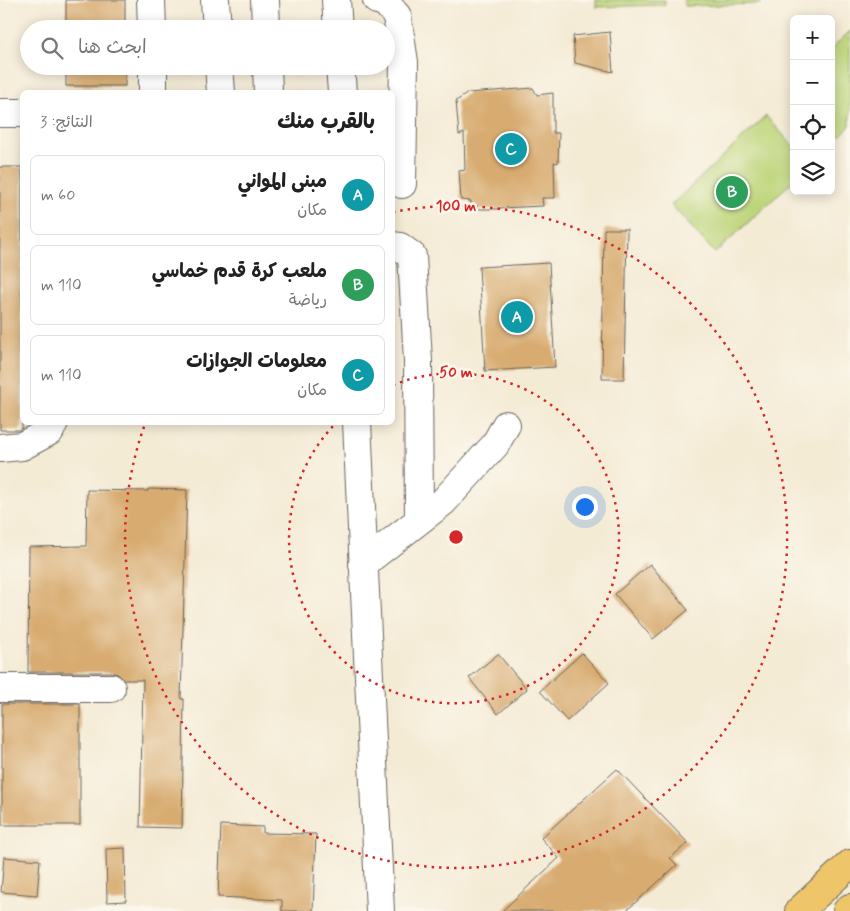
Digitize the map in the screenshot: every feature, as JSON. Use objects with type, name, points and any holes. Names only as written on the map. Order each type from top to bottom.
[{"type":"main road","points":[[800,911],[850,864]]},
{"type":"main road","points":[[847,911],[850,908]]},
{"type":"street","points":[[151,0],[152,20]]},
{"type":"street","points":[[215,0],[216,20]]},
{"type":"street","points":[[265,0],[266,20]]},
{"type":"street","points":[[336,0],[337,20]]},
{"type":"street","points":[[377,0],[385,2],[397,16],[403,52],[402,184]]},
{"type":"street","points":[[152,75],[153,90]]},
{"type":"street","points":[[220,75],[221,90]]},
{"type":"street","points":[[267,75],[268,90]]},
{"type":"street","points":[[341,75],[342,90]]},
{"type":"street","points":[[0,113],[20,113]]},
{"type":"street","points":[[395,246],[400,246],[412,256],[418,361],[419,520]]},
{"type":"street","points":[[0,448],[22,446],[50,431],[53,425]]},
{"type":"street","points":[[357,425],[380,911]]},
{"type":"street","points":[[363,564],[443,502],[495,445],[506,425]]},
{"type":"street","points":[[0,688],[111,688]]},
{"type":"green space","points":[[596,0],[665,0],[665,5],[596,7]]},
{"type":"green space","points":[[684,0],[760,0],[760,4],[685,6]]},
{"type":"green space","points":[[850,31],[850,126],[840,136],[835,131],[835,45]]},
{"type":"green space","points":[[766,116],[790,143],[790,184],[715,253],[671,205]]},
{"type":"building","points":[[66,0],[125,0],[125,20],[66,20]]},
{"type":"building","points":[[610,32],[613,72],[575,63],[573,36]]},
{"type":"building","points":[[66,75],[125,75],[125,86],[66,86]]},
{"type":"building","points":[[533,88],[537,95],[553,93],[553,133],[559,133],[558,163],[554,162],[555,198],[542,198],[543,206],[470,209],[471,201],[461,200],[459,171],[465,170],[464,133],[459,135],[456,101],[468,93]]},
{"type":"building","points":[[0,167],[20,167],[20,425],[22,425],[22,428],[19,430],[0,430]]},
{"type":"building","points":[[604,229],[627,229],[624,379],[602,379]]},
{"type":"building","points":[[549,263],[555,367],[485,371],[479,267]]},
{"type":"building","points":[[148,489],[187,490],[181,699],[184,699],[182,828],[140,827],[143,680],[124,680],[118,674],[111,672],[28,672],[29,547],[86,546],[87,490],[148,491]]},
{"type":"building","points":[[650,564],[688,610],[653,639],[615,594]]},
{"type":"building","points":[[582,653],[609,683],[567,721],[540,691]]},
{"type":"building","points":[[498,654],[527,689],[498,714],[469,678]]},
{"type":"building","points":[[2,704],[80,704],[80,825],[2,825]]},
{"type":"building","points":[[617,769],[688,843],[670,858],[677,865],[626,911],[502,911],[559,858],[541,838]]},
{"type":"building","points":[[221,825],[263,827],[263,833],[316,834],[313,911],[282,911],[282,900],[218,897]]},
{"type":"building","points":[[125,848],[126,901],[107,902],[106,849]]},
{"type":"building","points":[[4,857],[40,860],[37,895],[1,892]]},
{"type":"place","name":"معلومات الجوازات","points":[[511,149]]},
{"type":"place","name":"ملعب كرة قدم خماسي","points":[[732,192]]},
{"type":"place","name":"مبنى المواني","points":[[517,317]]}]
